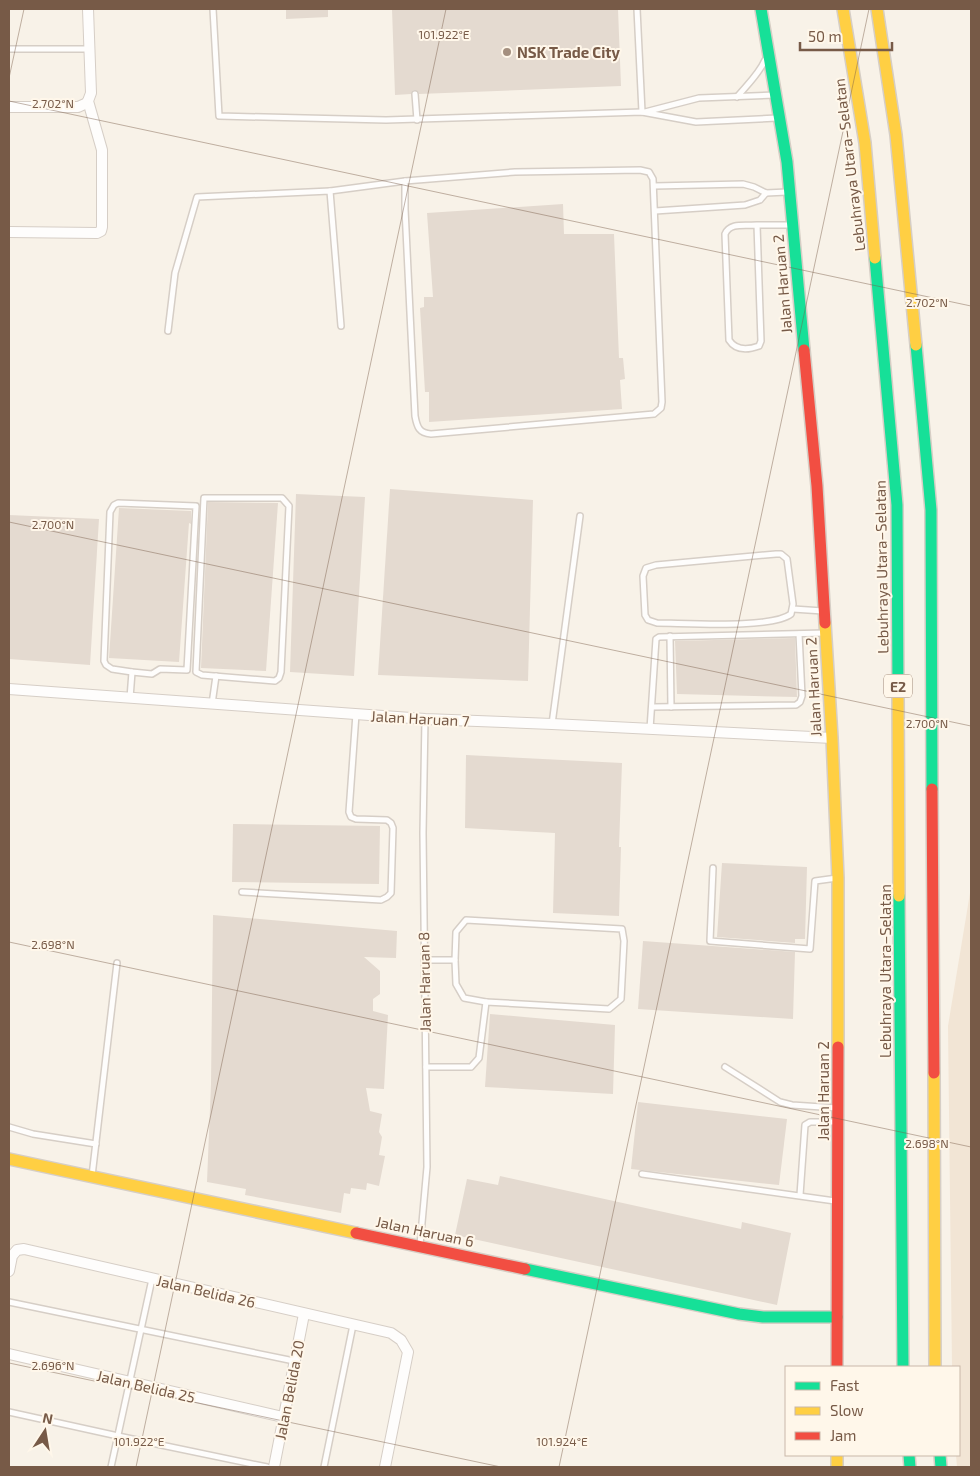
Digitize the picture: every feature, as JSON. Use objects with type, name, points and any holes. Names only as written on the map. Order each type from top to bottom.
[{"type":"main road","name":"Jalan Haruan 2","points":[[761,9],[787,162],[790,192],[816,486],[832,738],[838,878],[837,1366]]},
{"type":"main road","name":"Lebuhraya Utara–Selatan","points":[[843,9],[865,143],[898,505],[903,1366]]},
{"type":"main road","name":"E2","points":[[877,9],[896,135],[931,510],[935,1366]]},
{"type":"main road","name":"Jalan Haruan 6","points":[[9,1159],[740,1314],[763,1317],[837,1317]]},
{"type":"street","points":[[9,107],[78,108],[87,103],[91,93],[88,9]]},
{"type":"street","points":[[9,232],[96,233],[101,231],[102,150],[88,101]]},
{"type":"street","name":"Jalan Haruan 7","points":[[9,689],[425,719],[832,738]]},
{"type":"street","name":"Jalan Belida 26","points":[[9,1271],[12,1256],[17,1250],[24,1249],[391,1333],[401,1340],[408,1352],[385,1467]]},
{"type":"street","name":"Jalan Belida 20","points":[[274,1467],[304,1314]]},
{"type":"street","name":"Jalan Belida 25","points":[[9,1354],[284,1417]]},
{"type":"lane","points":[[213,9],[219,116],[417,120],[642,112],[698,98],[776,95]]},
{"type":"lane","points":[[637,9],[642,112]]},
{"type":"lane","points":[[737,97],[762,68],[765,58],[766,37]]},
{"type":"lane","points":[[9,49],[89,49]]},
{"type":"lane","points":[[415,94],[417,120]]},
{"type":"lane","points":[[642,112],[696,122],[780,118]]},
{"type":"lane","points":[[168,331],[175,273],[197,197],[330,192],[406,181],[515,172],[640,170],[649,172],[654,179],[662,402],[658,412],[654,414],[431,434],[425,433],[418,428],[415,416],[405,209],[406,181]]},
{"type":"lane","points":[[654,186],[743,184],[766,193],[790,192]]},
{"type":"lane","points":[[330,192],[341,326]]},
{"type":"lane","points":[[655,211],[745,205],[760,200],[766,193]]},
{"type":"lane","points":[[757,225],[761,341],[759,346],[754,348],[738,348],[729,340],[725,234],[727,229],[730,226],[757,225],[792,226]]},
{"type":"lane","points":[[204,498],[282,498],[289,506],[289,511],[281,672],[279,678],[270,681],[216,676],[202,675],[196,672],[204,498]]},
{"type":"lane","points":[[118,503],[196,506],[187,670],[160,669],[152,674],[132,672],[112,669],[106,665],[103,658],[110,512],[118,503]]},
{"type":"lane","points":[[552,724],[580,516]]},
{"type":"lane","points":[[781,554],[788,559],[793,609],[787,617],[758,623],[657,623],[648,620],[646,615],[643,576],[646,568],[656,565],[781,554]]},
{"type":"lane","points":[[793,609],[824,611]]},
{"type":"lane","points":[[650,729],[656,639],[659,637],[825,632]]},
{"type":"lane","points":[[652,707],[796,705],[800,702],[802,696],[799,634]]},
{"type":"lane","points":[[670,636],[671,707]]},
{"type":"lane","points":[[130,698],[132,672]]},
{"type":"lane","points":[[212,704],[216,676]]},
{"type":"lane","points":[[242,892],[381,900],[391,893],[393,828],[391,823],[386,820],[356,819],[351,817],[350,812],[356,714]]},
{"type":"lane","name":"Jalan Haruan 8","points":[[420,1245],[427,1167],[422,833],[425,719]]},
{"type":"lane","points":[[712,868],[710,941],[810,949],[815,881],[838,878]]},
{"type":"lane","points":[[466,920],[622,930],[624,941],[621,999],[609,1009],[486,1002],[464,998],[456,984],[455,960],[456,932],[466,920]]},
{"type":"lane","points":[[424,960],[455,960]]},
{"type":"lane","points":[[92,1176],[117,963]]},
{"type":"lane","points":[[426,1067],[471,1067],[479,1058],[486,1002]]},
{"type":"lane","points":[[725,1067],[780,1102],[792,1105],[837,1108]]},
{"type":"lane","points":[[800,1196],[805,1125],[810,1122],[838,1122]]},
{"type":"lane","points":[[9,1127],[33,1134],[96,1144]]},
{"type":"lane","points":[[642,1174],[838,1201]]},
{"type":"lane","points":[[111,1467],[152,1279]]},
{"type":"lane","points":[[9,1302],[294,1361]]},
{"type":"lane","points":[[324,1467],[353,1325]]},
{"type":"lane","points":[[9,1412],[267,1467]]},
{"type":"shaded area","points":[[971,887],[971,1467],[957,1467],[956,1456],[960,1456],[960,1366],[952,1366],[948,1026]]},
{"type":"building","points":[[286,9],[328,9],[328,17],[286,19]]},
{"type":"building","name":"NSK Trade City","points":[[392,9],[618,9],[621,86],[419,94],[415,90],[411,94],[395,95]]},
{"type":"building","points":[[563,204],[564,234],[614,234],[619,358],[623,358],[625,379],[620,380],[622,409],[429,422],[429,392],[425,392],[420,308],[424,307],[424,297],[433,297],[427,213]]},
{"type":"building","points":[[390,489],[533,500],[528,681],[378,675]]},
{"type":"building","points":[[296,494],[365,497],[354,676],[290,672]]},
{"type":"building","points":[[208,502],[278,503],[266,671],[201,668]]},
{"type":"building","points":[[119,508],[191,511],[179,662],[109,658]]},
{"type":"building","points":[[9,515],[99,519],[90,665],[9,659]]},
{"type":"building","points":[[795,638],[797,697],[677,694],[675,641]]},
{"type":"building","points":[[466,755],[622,763],[619,916],[553,913],[555,833],[465,828]]},
{"type":"building","points":[[233,824],[380,826],[379,884],[232,882]]},
{"type":"building","points":[[722,863],[807,867],[805,939],[795,939],[795,943],[717,937]]},
{"type":"building","points":[[213,915],[397,931],[396,958],[364,957],[380,971],[380,994],[373,999],[373,1011],[388,1015],[384,1089],[366,1088],[370,1111],[382,1114],[379,1132],[382,1137],[379,1155],[385,1156],[379,1186],[367,1183],[366,1190],[351,1188],[350,1194],[344,1193],[341,1213],[245,1195],[246,1189],[207,1182],[211,1084]]},
{"type":"building","points":[[643,941],[795,952],[793,1019],[638,1009]]},
{"type":"building","points":[[490,1014],[615,1025],[613,1094],[485,1087]]},
{"type":"building","points":[[638,1102],[787,1119],[779,1185],[631,1169]]},
{"type":"building","points":[[500,1176],[741,1229],[742,1222],[791,1233],[777,1305],[455,1235],[467,1179],[498,1185]]},
{"type":"traffic: fast","points":[[761,9],[787,162],[804,350]]},
{"type":"traffic: fast","points":[[875,258],[897,505],[898,694]]},
{"type":"traffic: fast","points":[[916,345],[931,510],[932,789]]},
{"type":"traffic: fast","points":[[899,896],[903,1366]]},
{"type":"traffic: fast","points":[[525,1269],[739,1314],[763,1317],[837,1317]]},
{"type":"traffic: fast","points":[[909,1456],[910,1467]]},
{"type":"traffic: fast","points":[[940,1456],[941,1467]]},
{"type":"traffic: slow","points":[[843,9],[865,143],[875,258]]},
{"type":"traffic: slow","points":[[877,9],[896,135],[916,345]]},
{"type":"traffic: slow","points":[[825,623],[838,878],[838,1047]]},
{"type":"traffic: slow","points":[[898,694],[899,896]]},
{"type":"traffic: slow","points":[[934,1073],[935,1366]]},
{"type":"traffic: slow","points":[[9,1159],[356,1233]]},
{"type":"traffic: slow","points":[[837,1456],[837,1467]]},
{"type":"traffic: jam","points":[[804,350],[817,486],[825,623]]},
{"type":"traffic: jam","points":[[932,789],[934,1073]]},
{"type":"traffic: jam","points":[[837,1366],[838,1047]]},
{"type":"traffic: jam","points":[[356,1233],[525,1269]]},
{"type":"place","name":"NSK Trade City","points":[[507,52]]}]
